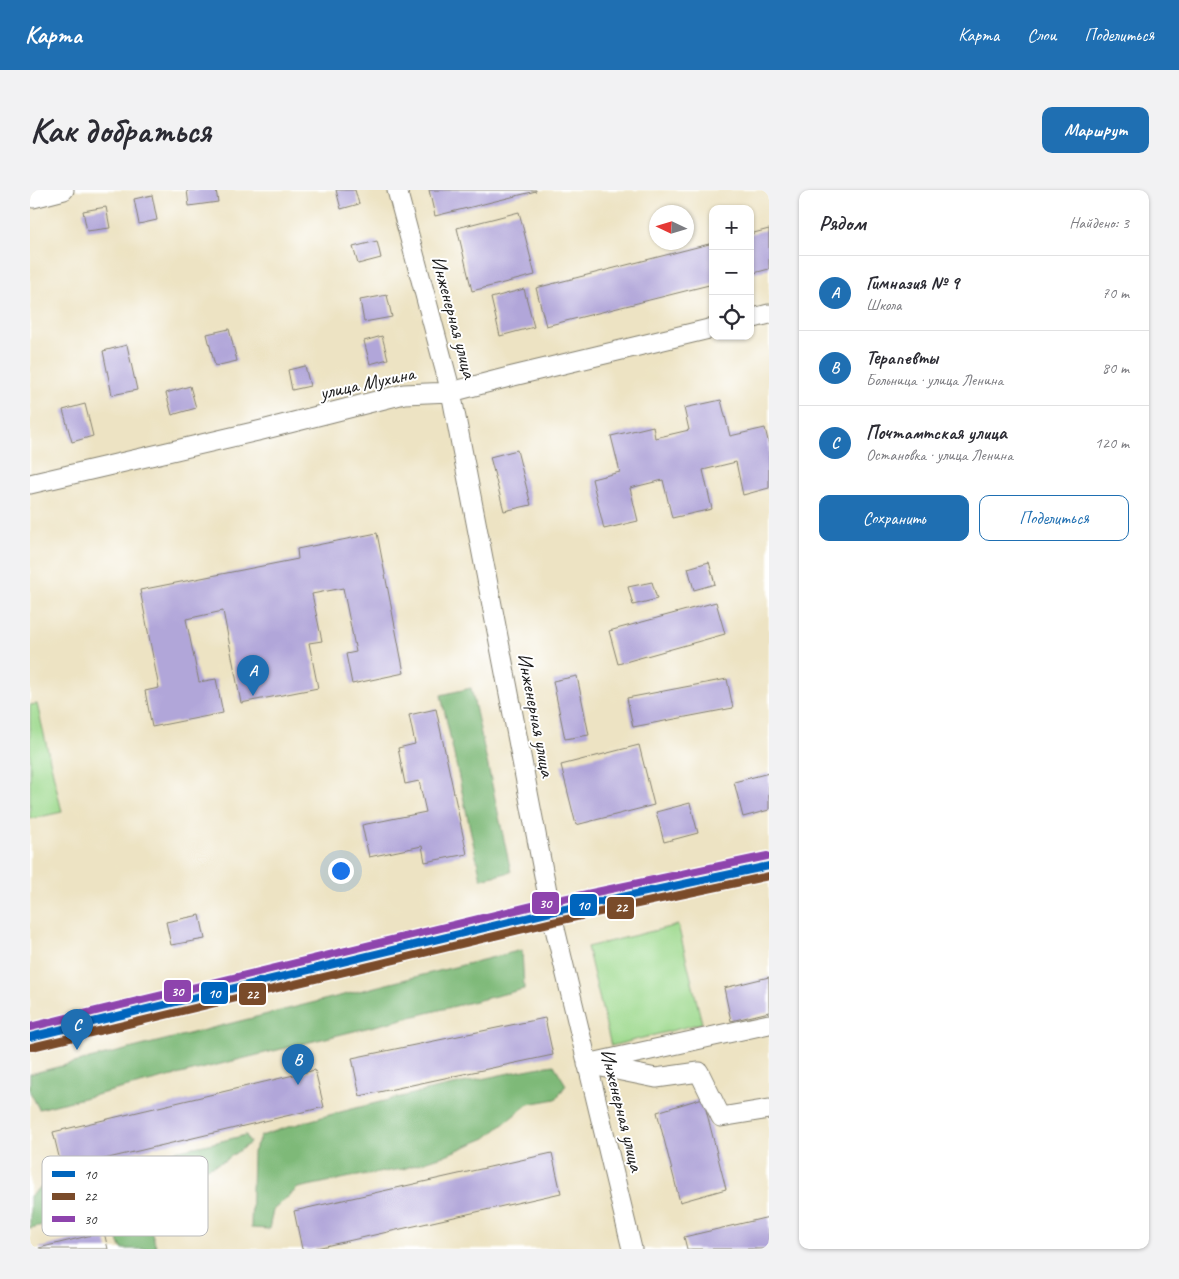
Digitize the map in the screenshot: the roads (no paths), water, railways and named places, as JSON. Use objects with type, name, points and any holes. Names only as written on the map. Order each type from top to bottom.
[{"type":"main road","points":[[30,1037],[551,912],[769,866]]},
{"type":"street","points":[[33,198],[64,190]]},
{"type":"street","name":"Инженерная улица","points":[[397,190],[451,392],[551,912],[632,1249]]},
{"type":"street","points":[[754,318],[769,314]]},
{"type":"street","name":"улица Мухина","points":[[30,484],[262,430],[404,394],[451,392],[709,329]]},
{"type":"street","points":[[587,1064],[769,1024]]},
{"type":"street","points":[[587,1064],[656,1078],[699,1072],[721,1117],[769,1109]]},
{"type":"place","name":"Гимназия № 9","points":[[253,696]]},
{"type":"place","name":"Почтамтская улица","points":[[77,1050]]},
{"type":"place","name":"Терапевты","points":[[298,1085]]}]
